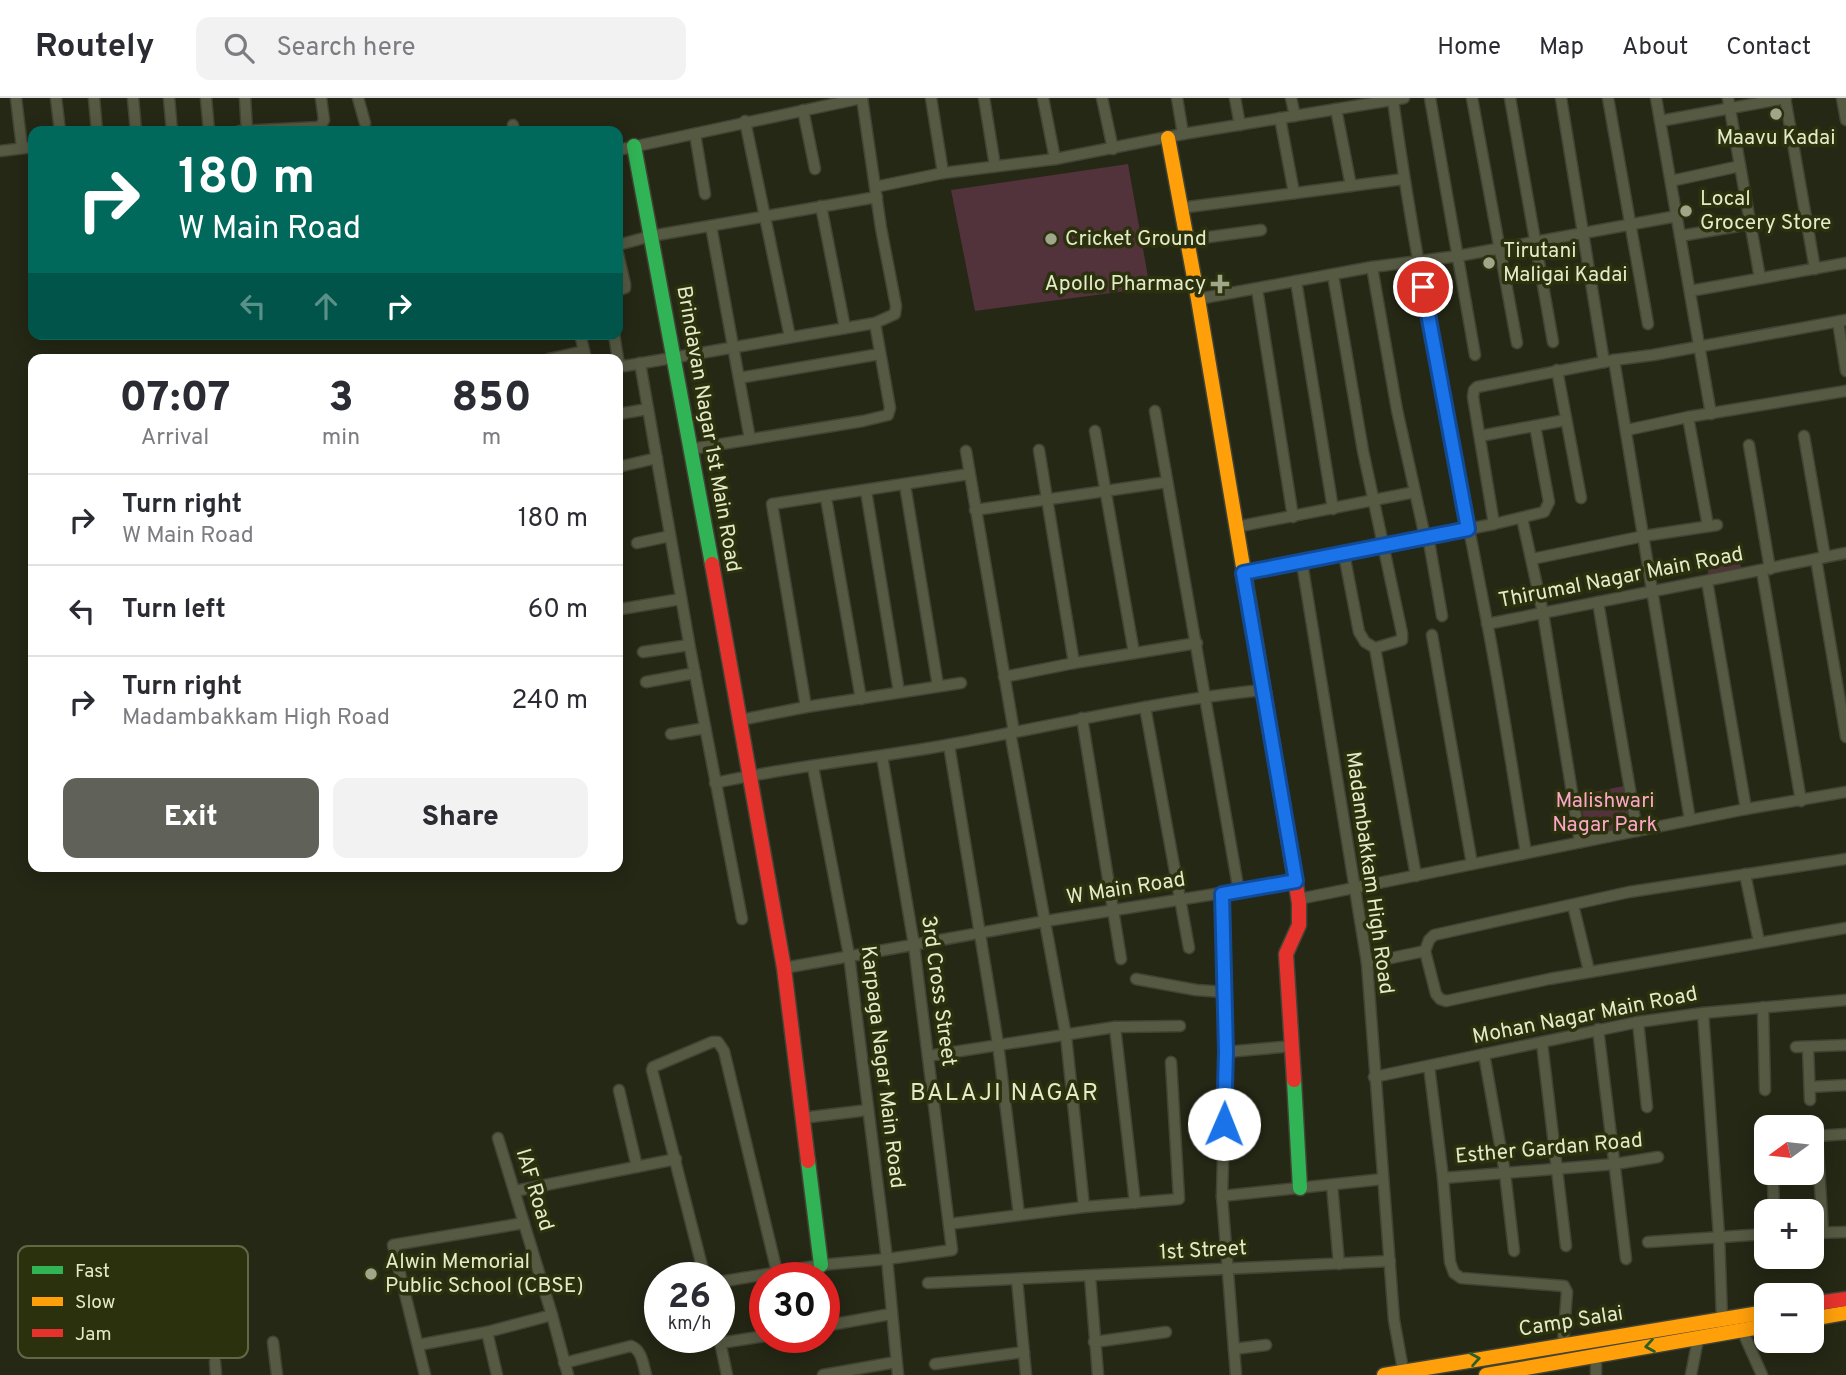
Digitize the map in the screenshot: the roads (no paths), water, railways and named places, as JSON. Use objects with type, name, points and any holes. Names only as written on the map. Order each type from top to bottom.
[{"type":"street","points":[[0,150],[28,148],[16,98]]},
{"type":"street","points":[[56,98],[59,126]]},
{"type":"street","points":[[94,98],[97,126]]},
{"type":"street","points":[[133,98],[136,126]]},
{"type":"street","points":[[169,98],[172,126]]},
{"type":"street","points":[[206,98],[209,126]]},
{"type":"street","points":[[245,98],[247,126]]},
{"type":"street","points":[[321,98],[324,120],[321,126]]},
{"type":"street","points":[[358,98],[365,122]]},
{"type":"street","points":[[623,149],[862,98],[897,311],[875,323],[623,366]]},
{"type":"street","points":[[931,98],[943,173]]},
{"type":"street","points":[[984,98],[995,166]]},
{"type":"street","points":[[1043,98],[1055,159]]},
{"type":"street","points":[[1102,98],[1113,149]]},
{"type":"street","points":[[1177,98],[1183,134]]},
{"type":"street","points":[[1235,98],[1240,125]]},
{"type":"street","points":[[1291,98],[1295,116]]},
{"type":"street","points":[[1430,98],[1475,355]]},
{"type":"street","points":[[1472,98],[1517,343]]},
{"type":"street","points":[[1510,98],[1553,342]]},
{"type":"street","points":[[1561,98],[1583,233],[1609,361],[1627,430],[1690,820]]},
{"type":"street","points":[[1608,98],[1648,324]]},
{"type":"street","points":[[1656,98],[1711,414]]},
{"type":"street","points":[[1660,121],[1729,103],[1785,98],[1815,269]]},
{"type":"street","points":[[1842,98],[1846,120]]},
{"type":"street","points":[[623,244],[651,236],[821,206],[943,173],[1055,159],[1183,134],[1336,109],[1358,102],[1398,99],[1404,179],[1487,624],[1525,853]]},
{"type":"street","points":[[1729,103],[1760,278]]},
{"type":"street","points":[[1336,109],[1351,186]]},
{"type":"street","points":[[803,110],[815,169]]},
{"type":"street","points":[[1280,118],[1294,193]]},
{"type":"street","points":[[745,121],[790,337]]},
{"type":"street","points":[[695,134],[705,194]]},
{"type":"street","points":[[1168,138],[1198,299],[1299,899],[1300,918],[1297,933],[1289,942],[1286,954],[1300,1188]]},
{"type":"street","name":"Brindavan Nagar 1st Main Road","points":[[634,146],[784,968],[821,1262]]},
{"type":"street","points":[[1671,181],[1740,166]]},
{"type":"street","points":[[1180,208],[1404,179]]},
{"type":"street","points":[[821,206],[845,328]]},
{"type":"street","points":[[1198,299],[1677,216]]},
{"type":"street","points":[[1680,236],[1750,224]]},
{"type":"street","points":[[711,226],[750,439]]},
{"type":"street","points":[[1187,240],[1261,230]]},
{"type":"street","points":[[1690,291],[1846,264]]},
{"type":"street","points":[[1372,267],[1397,410],[1442,616]]},
{"type":"street","points":[[1333,275],[1363,451],[1402,640],[1375,648],[1365,642],[1359,632],[1344,554]]},
{"type":"street","points":[[1296,281],[1333,509]]},
{"type":"street","points":[[1257,289],[1293,517]]},
{"type":"street","points":[[1494,524],[1473,397],[1477,387],[1557,370],[1842,321],[1846,371]]},
{"type":"street","points":[[691,449],[888,415],[890,408],[875,323]]},
{"type":"street","points":[[738,378],[880,354]]},
{"type":"street","points":[[640,363],[689,645],[742,919]]},
{"type":"street","points":[[1557,370],[1581,498]]},
{"type":"street","points":[[1627,430],[1688,417],[1846,391]]},
{"type":"street","points":[[623,413],[648,409]]},
{"type":"street","points":[[1155,411],[1239,892]]},
{"type":"street","points":[[1532,559],[1644,536],[1712,526],[1688,417]]},
{"type":"street","points":[[1480,436],[1566,420]]},
{"type":"street","points":[[1243,573],[1544,512],[1549,506],[1535,426]]},
{"type":"street","points":[[1095,431],[1134,653]]},
{"type":"street","points":[[1804,436],[1846,737]]},
{"type":"street","points":[[1749,445],[1801,801]]},
{"type":"street","points":[[1039,450],[1074,663]]},
{"type":"street","points":[[965,451],[1066,1036],[1084,1207]]},
{"type":"street","points":[[623,466],[657,458]]},
{"type":"street","points":[[806,707],[772,505],[969,474]]},
{"type":"street","points":[[975,510],[1167,482]]},
{"type":"street","points":[[905,485],[938,686]]},
{"type":"street","points":[[866,491],[899,692]]},
{"type":"street","points":[[1236,527],[1415,492]]},
{"type":"street","points":[[825,498],[861,699]]},
{"type":"street","points":[[1522,518],[1543,613],[1580,842]]},
{"type":"street","points":[[637,542],[670,536]]},
{"type":"street","name":"Thirumal Nagar Main Road","points":[[1487,624],[1846,553]]},
{"type":"street","name":"Madambakkam High Road","points":[[1302,563],[1367,963],[1394,1320],[1403,1374]]},
{"type":"street","points":[[1707,581],[1746,809]]},
{"type":"street","points":[[623,609],[681,599]]},
{"type":"street","points":[[1598,602],[1637,831]]},
{"type":"street","points":[[1432,635],[1472,864]]},
{"type":"street","points":[[1004,677],[1196,643]]},
{"type":"street","points":[[643,652],[689,645]]},
{"type":"street","points":[[1375,648],[1416,876]]},
{"type":"street","points":[[646,682],[695,673]]},
{"type":"street","points":[[740,720],[961,683]]},
{"type":"street","points":[[715,783],[750,775],[949,745],[1205,696],[1262,690]]},
{"type":"street","points":[[1145,707],[1189,948]]},
{"type":"street","points":[[1082,718],[1121,959]]},
{"type":"street","points":[[671,733],[705,728]]},
{"type":"street","points":[[949,745],[998,1044],[1019,1215]]},
{"type":"street","name":"3rd Cross Street","points":[[882,756],[914,945],[952,1250],[887,1259]]},
{"type":"street","name":"Karpaga Nagar Main Road","points":[[814,767],[849,955],[887,1259],[898,1375]]},
{"type":"street","points":[[1299,899],[1746,809],[1846,792]]},
{"type":"street","points":[[1846,859],[1629,892],[1434,935],[1425,951],[1436,994],[1446,1001],[1589,971],[1846,928]]},
{"type":"street","points":[[1745,874],[1759,942]]},
{"type":"street","name":"W Main Road","points":[[784,968],[1046,921],[1296,881]]},
{"type":"street","points":[[1222,894],[1226,1052],[1222,1196],[1236,1375]]},
{"type":"street","points":[[1573,905],[1589,971]]},
{"type":"street","points":[[1367,963],[1425,951]]},
{"type":"street","points":[[1136,979],[1196,990],[1224,992]]},
{"type":"street","name":"Mohan Nagar Main Road","points":[[1374,1077],[1638,1022],[1703,1013],[1846,1000]]},
{"type":"street","points":[[1763,1007],[1765,1090]]},
{"type":"street","points":[[1703,1013],[1722,1319]]},
{"type":"street","points":[[1638,1022],[1647,1107]]},
{"type":"street","points":[[928,1056],[1115,1027],[1180,1026]]},
{"type":"street","points":[[1115,1027],[1135,1203]]},
{"type":"street","points":[[1598,1029],[1626,1259]]},
{"type":"street","points":[[701,1262],[652,1070],[653,1067],[712,1042],[718,1042],[724,1051],[775,1262]]},
{"type":"street","points":[[1542,1043],[1566,1246]]},
{"type":"street","points":[[1810,1100],[1802,1047],[1846,1045]]},
{"type":"street","points":[[1226,1052],[1293,1046]]},
{"type":"street","points":[[1484,1054],[1505,1173],[1514,1251]]},
{"type":"street","points":[[949,1224],[1084,1207],[1179,1199],[1171,1062]]},
{"type":"street","points":[[1429,1066],[1450,1262],[1454,1273],[1461,1278],[1564,1286],[1567,1292],[1563,1344]]},
{"type":"street","points":[[1810,1087],[1846,1086]]},
{"type":"street","points":[[619,1090],[637,1167]]},
{"type":"street","points":[[802,1118],[868,1110]]},
{"type":"street","points":[[1824,1135],[1846,1134]]},
{"type":"street","name":"IAF Road","points":[[498,1138],[568,1375]]},
{"type":"street","name":"Esther Gardan Road","points":[[1443,1178],[1615,1164],[1658,1157]]},
{"type":"street","points":[[515,1191],[676,1158]]},
{"type":"street","points":[[1222,1196],[1383,1179]]},
{"type":"street","points":[[1332,1185],[1339,1264]]},
{"type":"street","points":[[425,1375],[393,1245],[524,1223]]},
{"type":"street","points":[[1824,1233],[1846,1232]]},
{"type":"street","points":[[1648,1242],[1754,1234]]},
{"type":"street","points":[[840,1263],[887,1259]]},
{"type":"street","name":"1st Street","points":[[928,1283],[1391,1261]]},
{"type":"street","points":[[1090,1276],[1098,1375]]},
{"type":"street","points":[[1017,1280],[1026,1375]]},
{"type":"street","points":[[1824,1302],[1846,1299]]},
{"type":"street","points":[[1824,1317],[1846,1313]]},
{"type":"street","points":[[840,1323],[891,1314]]},
{"type":"street","name":"Camp Salai","points":[[1384,1375],[1403,1374],[1563,1344],[1754,1314]]},
{"type":"street","points":[[418,1345],[486,1332],[552,1315]]},
{"type":"street","name":"Camp Salai","points":[[1486,1375],[1754,1328]]},
{"type":"street","points":[[1742,1330],[1762,1375]]},
{"type":"street","points":[[486,1332],[497,1375]]},
{"type":"street","points":[[1094,1342],[1166,1332]]},
{"type":"street","points":[[1691,1375],[1698,1339]]},
{"type":"street","points":[[274,1342],[277,1375]]},
{"type":"street","points":[[1234,1349],[1266,1345]]},
{"type":"street","points":[[564,1363],[631,1346],[638,1350],[646,1375]]},
{"type":"street","points":[[935,1364],[1024,1352]]},
{"type":"street","points":[[722,1353],[727,1375]]},
{"type":"street","points":[[1596,1355],[1596,1375]]},
{"type":"street","points":[[215,1362],[216,1375]]},
{"type":"street","points":[[830,1374],[896,1362]]},
{"type":"place","name":"Maavu Kadai","points":[[1776,114]]},
{"type":"place","name":"Local Grocery Store","points":[[1686,211]]},
{"type":"place","name":"Cricket Ground","points":[[1051,239]]},
{"type":"place","name":"Tirutani Maligai Kadai","points":[[1489,263]]},
{"type":"place","name":"Apollo Pharmacy","points":[[1220,284]]},
{"type":"place","name":"Alwin Memorial Public School (CBSE)","points":[[371,1274]]},
{"type":"district","name":"BALAJI NAGAR","points":[[1005,1094]]},
{"type":"park label","name":"Malishwari Nagar Park","points":[[1605,813]]}]
